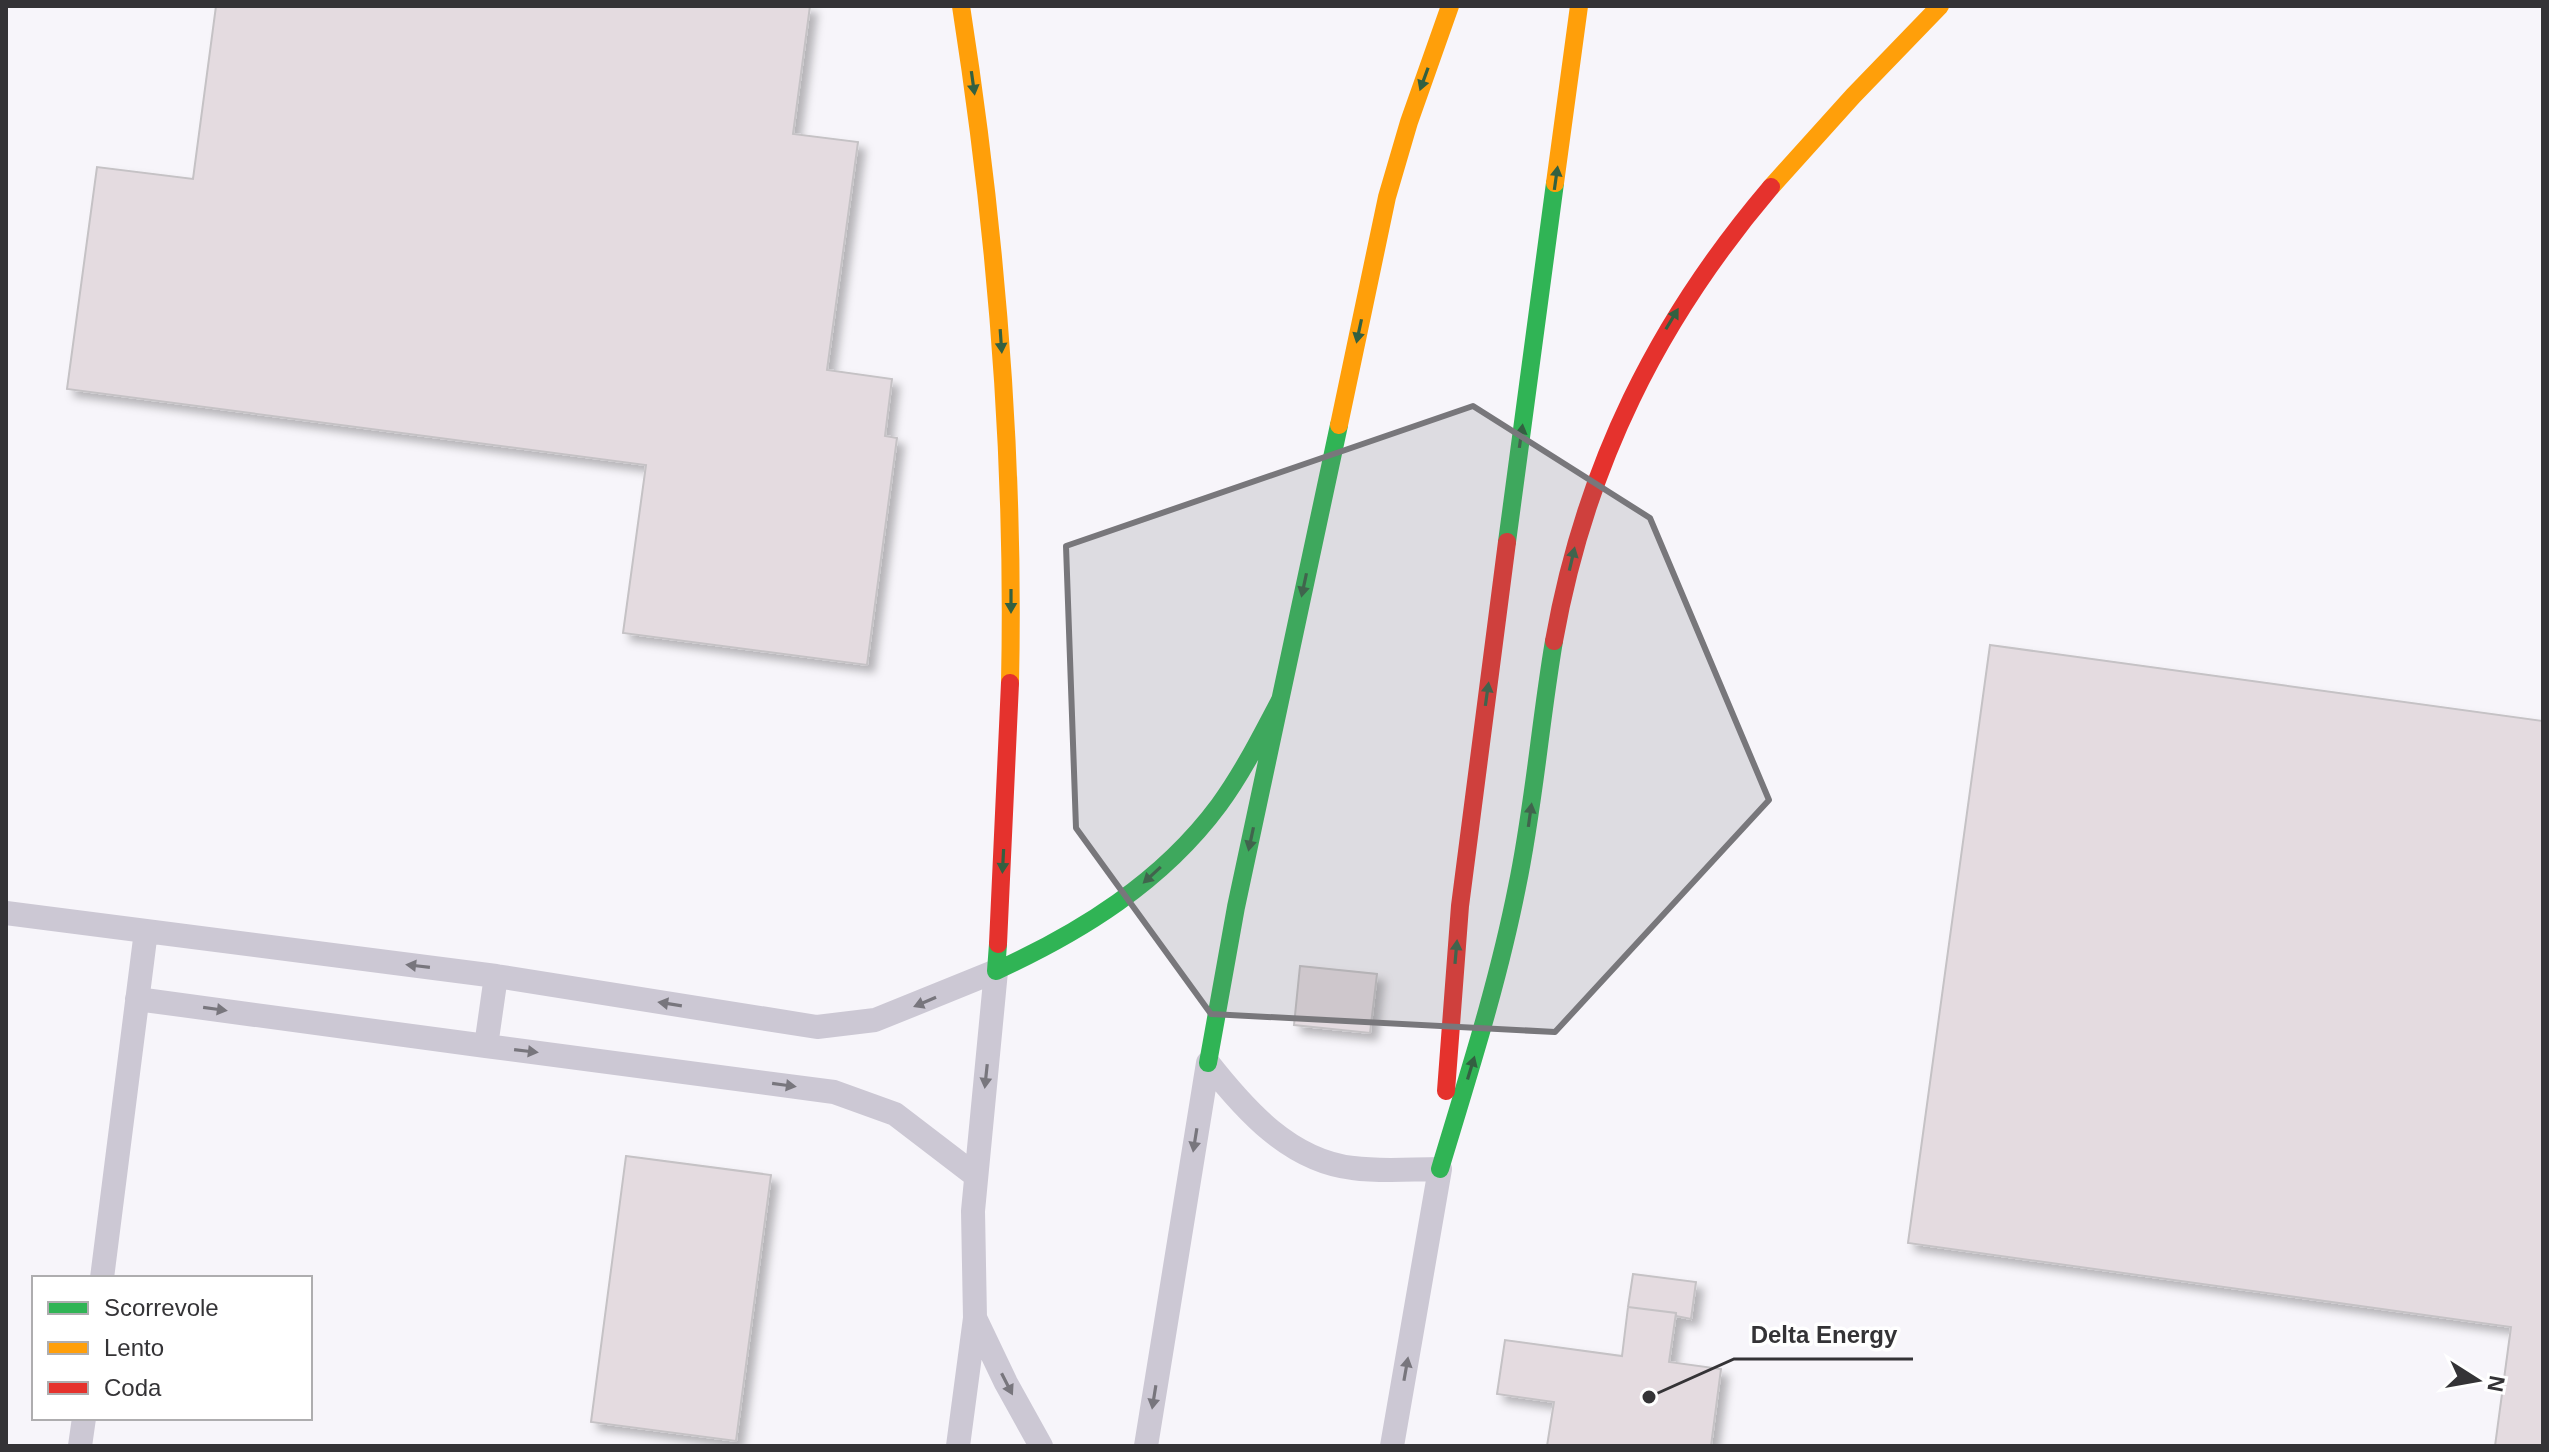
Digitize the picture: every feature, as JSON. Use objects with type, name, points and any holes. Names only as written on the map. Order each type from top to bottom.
[{"type":"highway","points":[[961,6],[986,182],[1007,432],[1010,683],[996,971],[1049,948],[1089,924],[1122,902],[1164,864],[1207,820],[1249,758],[1280,700]]},
{"type":"highway","points":[[1208,1063],[1219,993],[1387,197],[1409,122],[1450,6]]},
{"type":"highway","points":[[1440,1169],[1460,906],[1579,6]]},
{"type":"highway","points":[[1440,1169],[1505,946],[1529,824],[1553,648],[1574,549],[1623,413],[1654,350],[1707,266],[1817,135],[1940,6]]},
{"type":"lane","points":[[6,913],[496,976],[817,1027],[875,1020],[996,971],[972,1235],[975,1318],[958,1446]]},
{"type":"lane","points":[[102,1276],[146,931]]},
{"type":"lane","points":[[486,1046],[496,976]]},
{"type":"lane","points":[[137,999],[834,1092],[895,1114],[976,1176]]},
{"type":"lane","points":[[1208,1063],[1235,1099],[1263,1124],[1313,1158],[1356,1169],[1440,1169],[1392,1446]]},
{"type":"lane","points":[[1146,1446],[1208,1063]]},
{"type":"lane","points":[[975,1318],[1041,1446]]},
{"type":"lane","points":[[80,1446],[84,1420]]},
{"type":"highlighted area","points":[[1473,406],[1650,518],[1769,800],[1555,1032],[1211,1014],[1076,828],[1066,546]]},
{"type":"building","points":[[216,6],[810,6],[793,134],[858,142],[827,370],[892,379],[885,436],[897,438],[867,665],[623,633],[646,465],[67,389],[97,167],[193,179]]},
{"type":"building","points":[[1990,645],[2543,721],[2543,1446],[2495,1446],[2511,1327],[1908,1243]]},
{"type":"building","points":[[1300,966],[1377,974],[1370,1033],[1294,1025]]},
{"type":"building","points":[[626,1156],[771,1175],[736,1441],[591,1422]]},
{"type":"building","points":[[1633,1274],[1696,1282],[1691,1319],[1676,1316],[1676,1313],[1628,1307]]},
{"type":"building","points":[[1628,1307],[1676,1313],[1669,1362],[1721,1369],[1711,1446],[1547,1446],[1554,1402],[1497,1394],[1505,1340],[1622,1356]]},
{"type":"traffic: fast","points":[[1507,542],[1555,183]]},
{"type":"traffic: fast","points":[[1208,1063],[1236,907],[1339,425]]},
{"type":"traffic: fast","points":[[1440,1169],[1482,1029],[1509,923],[1528,826],[1554,641]]},
{"type":"traffic: fast","points":[[998,944],[996,971],[1089,922],[1146,881],[1197,833],[1219,805],[1244,767],[1280,700]]},
{"type":"traffic: slow","points":[[961,6],[984,174],[1000,343],[1009,513],[1010,683]]},
{"type":"traffic: slow","points":[[1339,425],[1387,197],[1409,122],[1450,6]]},
{"type":"traffic: slow","points":[[1555,183],[1579,6]]},
{"type":"traffic: slow","points":[[1771,187],[1940,6]]},
{"type":"traffic: jam","points":[[1554,641],[1585,516],[1606,456],[1631,399],[1693,290],[1771,187]]},
{"type":"traffic: jam","points":[[1446,1091],[1460,906],[1507,542]]},
{"type":"traffic: jam","points":[[998,944],[1010,683]]},
{"type":"place","name":"Delta Energy","points":[[1649,1397]]}]
